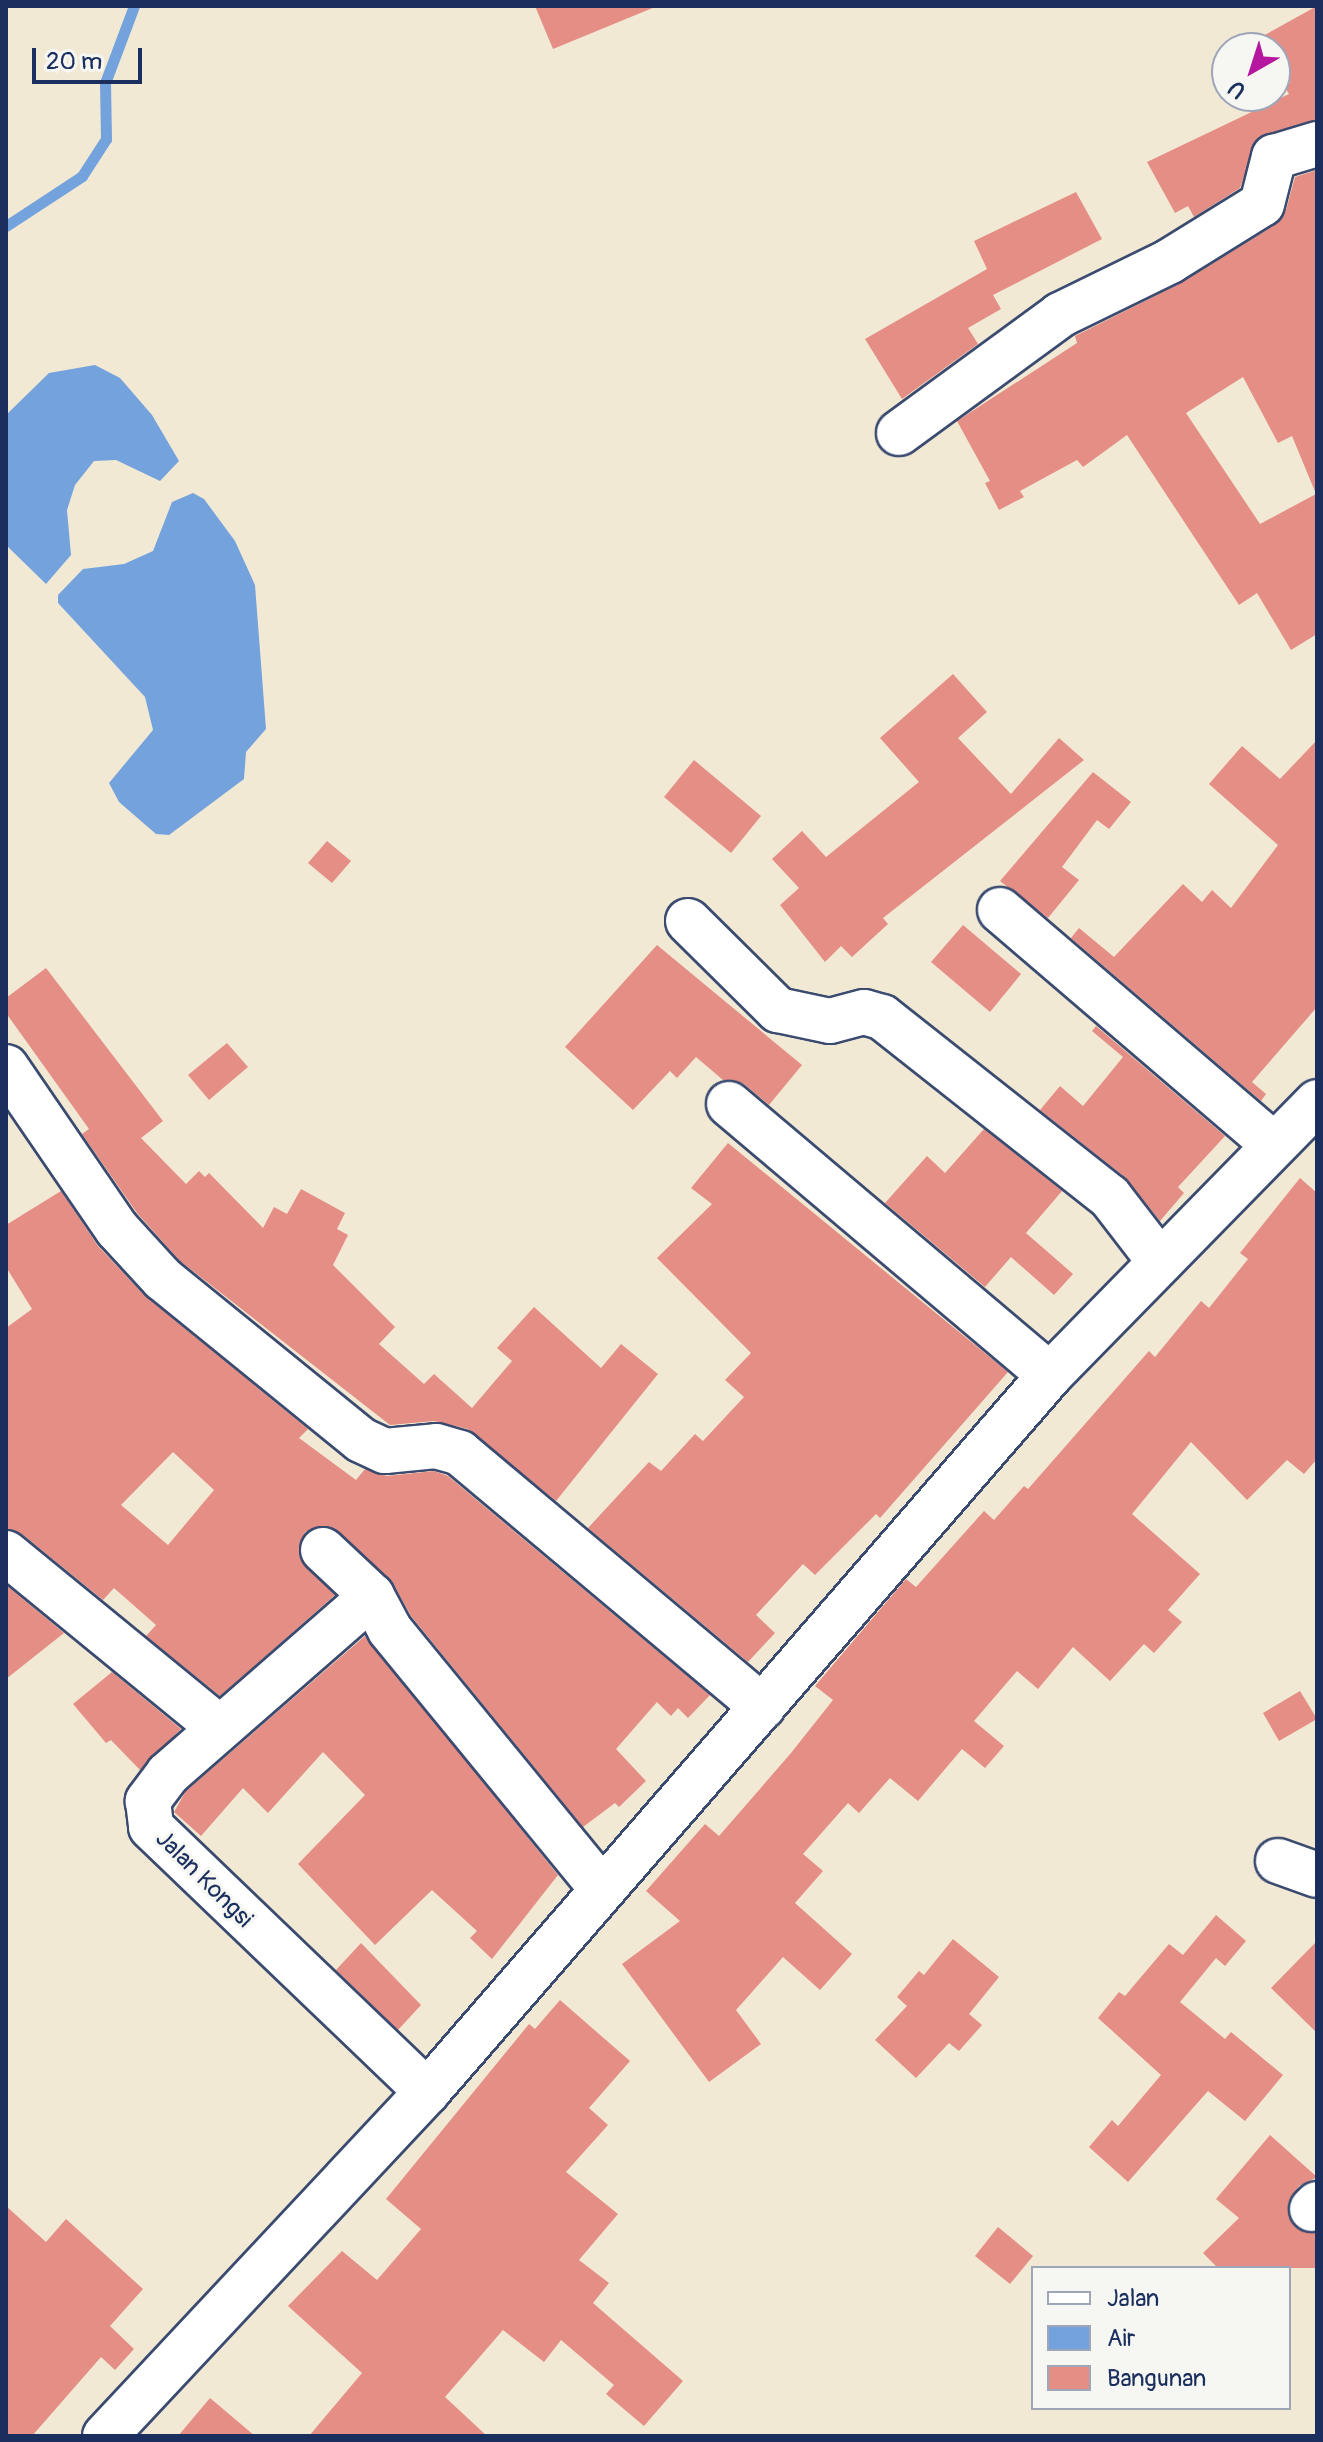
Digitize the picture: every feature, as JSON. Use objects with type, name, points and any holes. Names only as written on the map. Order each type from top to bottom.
[{"type":"street","points":[[899,433],[1060,315],[1170,261],[1262,204],[1274,157],[1317,144]]},
{"type":"street","points":[[105,2436],[427,2092],[600,1887],[763,1707],[1050,1375],[1160,1262],[1301,1128],[1000,910]]},
{"type":"street","points":[[688,921],[778,1010],[830,1021],[864,1012],[882,1017],[1110,1197],[1160,1262]]},
{"type":"street","points":[[6,1067],[117,1229],[163,1279],[361,1440],[385,1451],[436,1446],[460,1453],[763,1707]]},
{"type":"street","points":[[729,1104],[1050,1375]]},
{"type":"street","points":[[323,1550],[372,1596],[390,1630],[600,1887]]},
{"type":"street","points":[[6,1553],[217,1726]]},
{"type":"street","name":"Jalan Kongsi","points":[[372,1596],[217,1726],[148,1801],[157,1837],[427,2092]]},
{"type":"water","points":[[95,365],[120,378],[152,415],[179,461],[160,481],[116,460],[94,461],[75,485],[67,510],[71,555],[46,584],[6,545],[6,415],[49,373]]},
{"type":"water","points":[[193,493],[204,499],[235,541],[255,585],[266,729],[246,752],[244,779],[169,835],[156,834],[119,802],[109,783],[153,730],[145,697],[58,603],[58,595],[83,569],[124,564],[153,551],[172,502]]},
{"type":"building","points":[[535,6],[655,6],[655,7],[553,49]]},
{"type":"building","points":[[1317,6],[1317,120],[1257,139],[1240,188],[1194,217],[1188,206],[1175,213],[1147,162],[1251,112],[1291,112],[1291,32],[1270,32]]},
{"type":"building","points":[[1317,170],[1317,634],[1291,650],[1257,593],[1239,605],[1127,435],[1083,467],[1077,460],[1020,491],[1024,497],[999,510],[985,483],[990,481],[957,421],[1077,343],[1075,336],[1181,283],[1275,225],[1286,210],[1295,177]],"holes":[[[1243,377],[1278,443],[1292,436],[1316,494],[1260,524],[1186,413]]]},
{"type":"building","points":[[1076,192],[1102,239],[993,295],[1001,309],[968,328],[978,344],[902,399],[865,339],[987,269],[974,241]]},
{"type":"building","points":[[953,674],[987,712],[958,738],[1011,794],[1059,738],[1084,760],[883,918],[888,924],[852,957],[841,946],[825,962],[780,905],[799,888],[772,859],[802,831],[826,857],[919,782],[880,738]]},
{"type":"building","points":[[1317,740],[1317,1007],[1252,1082],[1266,1094],[1261,1101],[1071,938],[1079,928],[1114,957],[1183,884],[1202,902],[1212,890],[1231,908],[1278,845],[1209,784],[1242,746],[1280,779]]},
{"type":"building","points":[[694,760],[761,816],[731,853],[664,797]]},
{"type":"building","points":[[1093,772],[1131,802],[1109,829],[1097,820],[1062,867],[1079,880],[1048,918],[1000,881]]},
{"type":"building","points":[[327,841],[351,861],[332,883],[308,863]]},
{"type":"building","points":[[963,925],[1021,974],[990,1012],[931,962]]},
{"type":"building","points":[[657,945],[802,1065],[769,1105],[744,1084],[723,1080],[696,1057],[677,1078],[670,1071],[633,1110],[565,1047]]},
{"type":"building","points":[[46,968],[163,1121],[141,1138],[186,1184],[199,1171],[205,1177],[209,1173],[263,1228],[274,1207],[287,1214],[301,1189],[345,1213],[337,1229],[348,1235],[333,1265],[395,1327],[379,1344],[424,1384],[434,1374],[472,1408],[512,1361],[497,1348],[534,1307],[601,1368],[621,1344],[658,1374],[556,1501],[468,1429],[434,1421],[390,1425],[180,1261],[137,1213],[82,1134],[89,1129],[6,1013],[6,998]]},
{"type":"building","points":[[1096,1026],[1225,1136],[1178,1187],[1184,1193],[1160,1221],[1126,1178],[1040,1110],[1060,1086],[1083,1106],[1123,1057],[1092,1031]]},
{"type":"building","points":[[227,1043],[248,1067],[209,1100],[188,1075]]},
{"type":"building","points":[[984,1129],[1062,1191],[1026,1233],[1073,1274],[1054,1295],[1011,1257],[985,1287],[885,1203],[927,1156],[945,1173]]},
{"type":"building","points":[[728,1143],[1008,1372],[880,1518],[876,1514],[815,1575],[803,1564],[756,1615],[775,1633],[748,1662],[588,1528],[649,1462],[661,1471],[695,1434],[703,1441],[744,1397],[725,1380],[751,1353],[657,1258],[712,1204],[691,1188]]},
{"type":"building","points":[[1300,1178],[1317,1193],[1317,1459],[1304,1474],[1287,1460],[1247,1500],[1191,1442],[1132,1514],[1200,1574],[1168,1610],[1182,1622],[1154,1653],[1144,1644],[1110,1681],[1073,1647],[1038,1689],[1017,1671],[974,1721],[1004,1746],[985,1768],[962,1749],[918,1801],[890,1778],[859,1813],[848,1803],[803,1854],[823,1871],[795,1903],[852,1954],[820,1990],[783,1957],[736,2010],[761,2044],[709,2082],[622,1964],[680,1921],[646,1891],[705,1824],[719,1836],[791,1753],[833,1700],[815,1686],[906,1579],[916,1587],[984,1511],[994,1520],[1024,1486],[1028,1489],[1149,1351],[1155,1357],[1201,1301],[1209,1308],[1248,1259],[1240,1253]]},
{"type":"building","points":[[61,1191],[98,1246],[145,1296],[308,1429],[299,1438],[356,1480],[365,1469],[387,1476],[434,1471],[448,1476],[710,1695],[688,1718],[678,1708],[671,1716],[657,1702],[616,1749],[646,1781],[619,1807],[615,1803],[583,1827],[411,1616],[391,1580],[329,1526],[305,1532],[299,1556],[335,1595],[220,1696],[146,1636],[156,1625],[114,1588],[103,1600],[22,1534],[6,1529],[6,1328],[32,1309],[6,1267],[6,1225]],"holes":[[[173,1452],[214,1490],[168,1545],[121,1505]]]},
{"type":"building","points":[[6,1585],[64,1633],[6,1679]]},
{"type":"building","points":[[365,1636],[558,1875],[492,1959],[470,1938],[477,1931],[432,1890],[375,1945],[298,1864],[365,1795],[323,1752],[268,1813],[243,1788],[201,1836],[174,1812],[186,1791]]},
{"type":"building","points":[[112,1672],[181,1729],[140,1770],[111,1740],[106,1743],[73,1704]]},
{"type":"building","points":[[1300,1691],[1317,1719],[1279,1741],[1263,1713]]},
{"type":"building","points":[[1216,1915],[1246,1941],[1225,1966],[1216,1958],[1180,2002],[1225,2039],[1231,2032],[1283,2075],[1245,2121],[1208,2091],[1128,2182],[1089,2147],[1112,2120],[1118,2126],[1161,2075],[1098,2018],[1119,1992],[1125,1996],[1169,1944],[1183,1955]]},
{"type":"building","points":[[953,1939],[999,1977],[969,2014],[982,2025],[959,2051],[949,2043],[916,2078],[875,2040],[907,2006],[897,1997],[919,1971],[924,1975]]},
{"type":"building","points":[[1317,1941],[1317,2033],[1271,1988]]},
{"type":"building","points":[[361,1943],[421,2005],[398,2030],[336,1970]]},
{"type":"building","points":[[560,2000],[630,2061],[589,2108],[608,2125],[566,2172],[618,2214],[579,2260],[609,2283],[593,2303],[683,2381],[644,2426],[606,2394],[614,2385],[561,2340],[544,2362],[503,2330],[445,2397],[487,2436],[309,2436],[362,2373],[288,2306],[342,2251],[377,2280],[421,2229],[386,2199],[529,2024],[535,2029]]},
{"type":"building","points":[[1270,2135],[1317,2177],[1299,2186],[1288,2203],[1294,2226],[1317,2233],[1317,2268],[1216,2266],[1203,2253],[1239,2218],[1216,2199]]},
{"type":"building","points":[[6,2206],[46,2242],[66,2219],[143,2289],[110,2326],[134,2349],[115,2370],[101,2357],[32,2436],[6,2436]]},
{"type":"building","points":[[998,2227],[1033,2256],[1010,2284],[975,2256]]},
{"type":"building","points":[[210,2398],[255,2436],[178,2436]]},
{"type":"waterway","points":[[6,226],[82,176],[106,139],[105,83],[134,6]]}]
